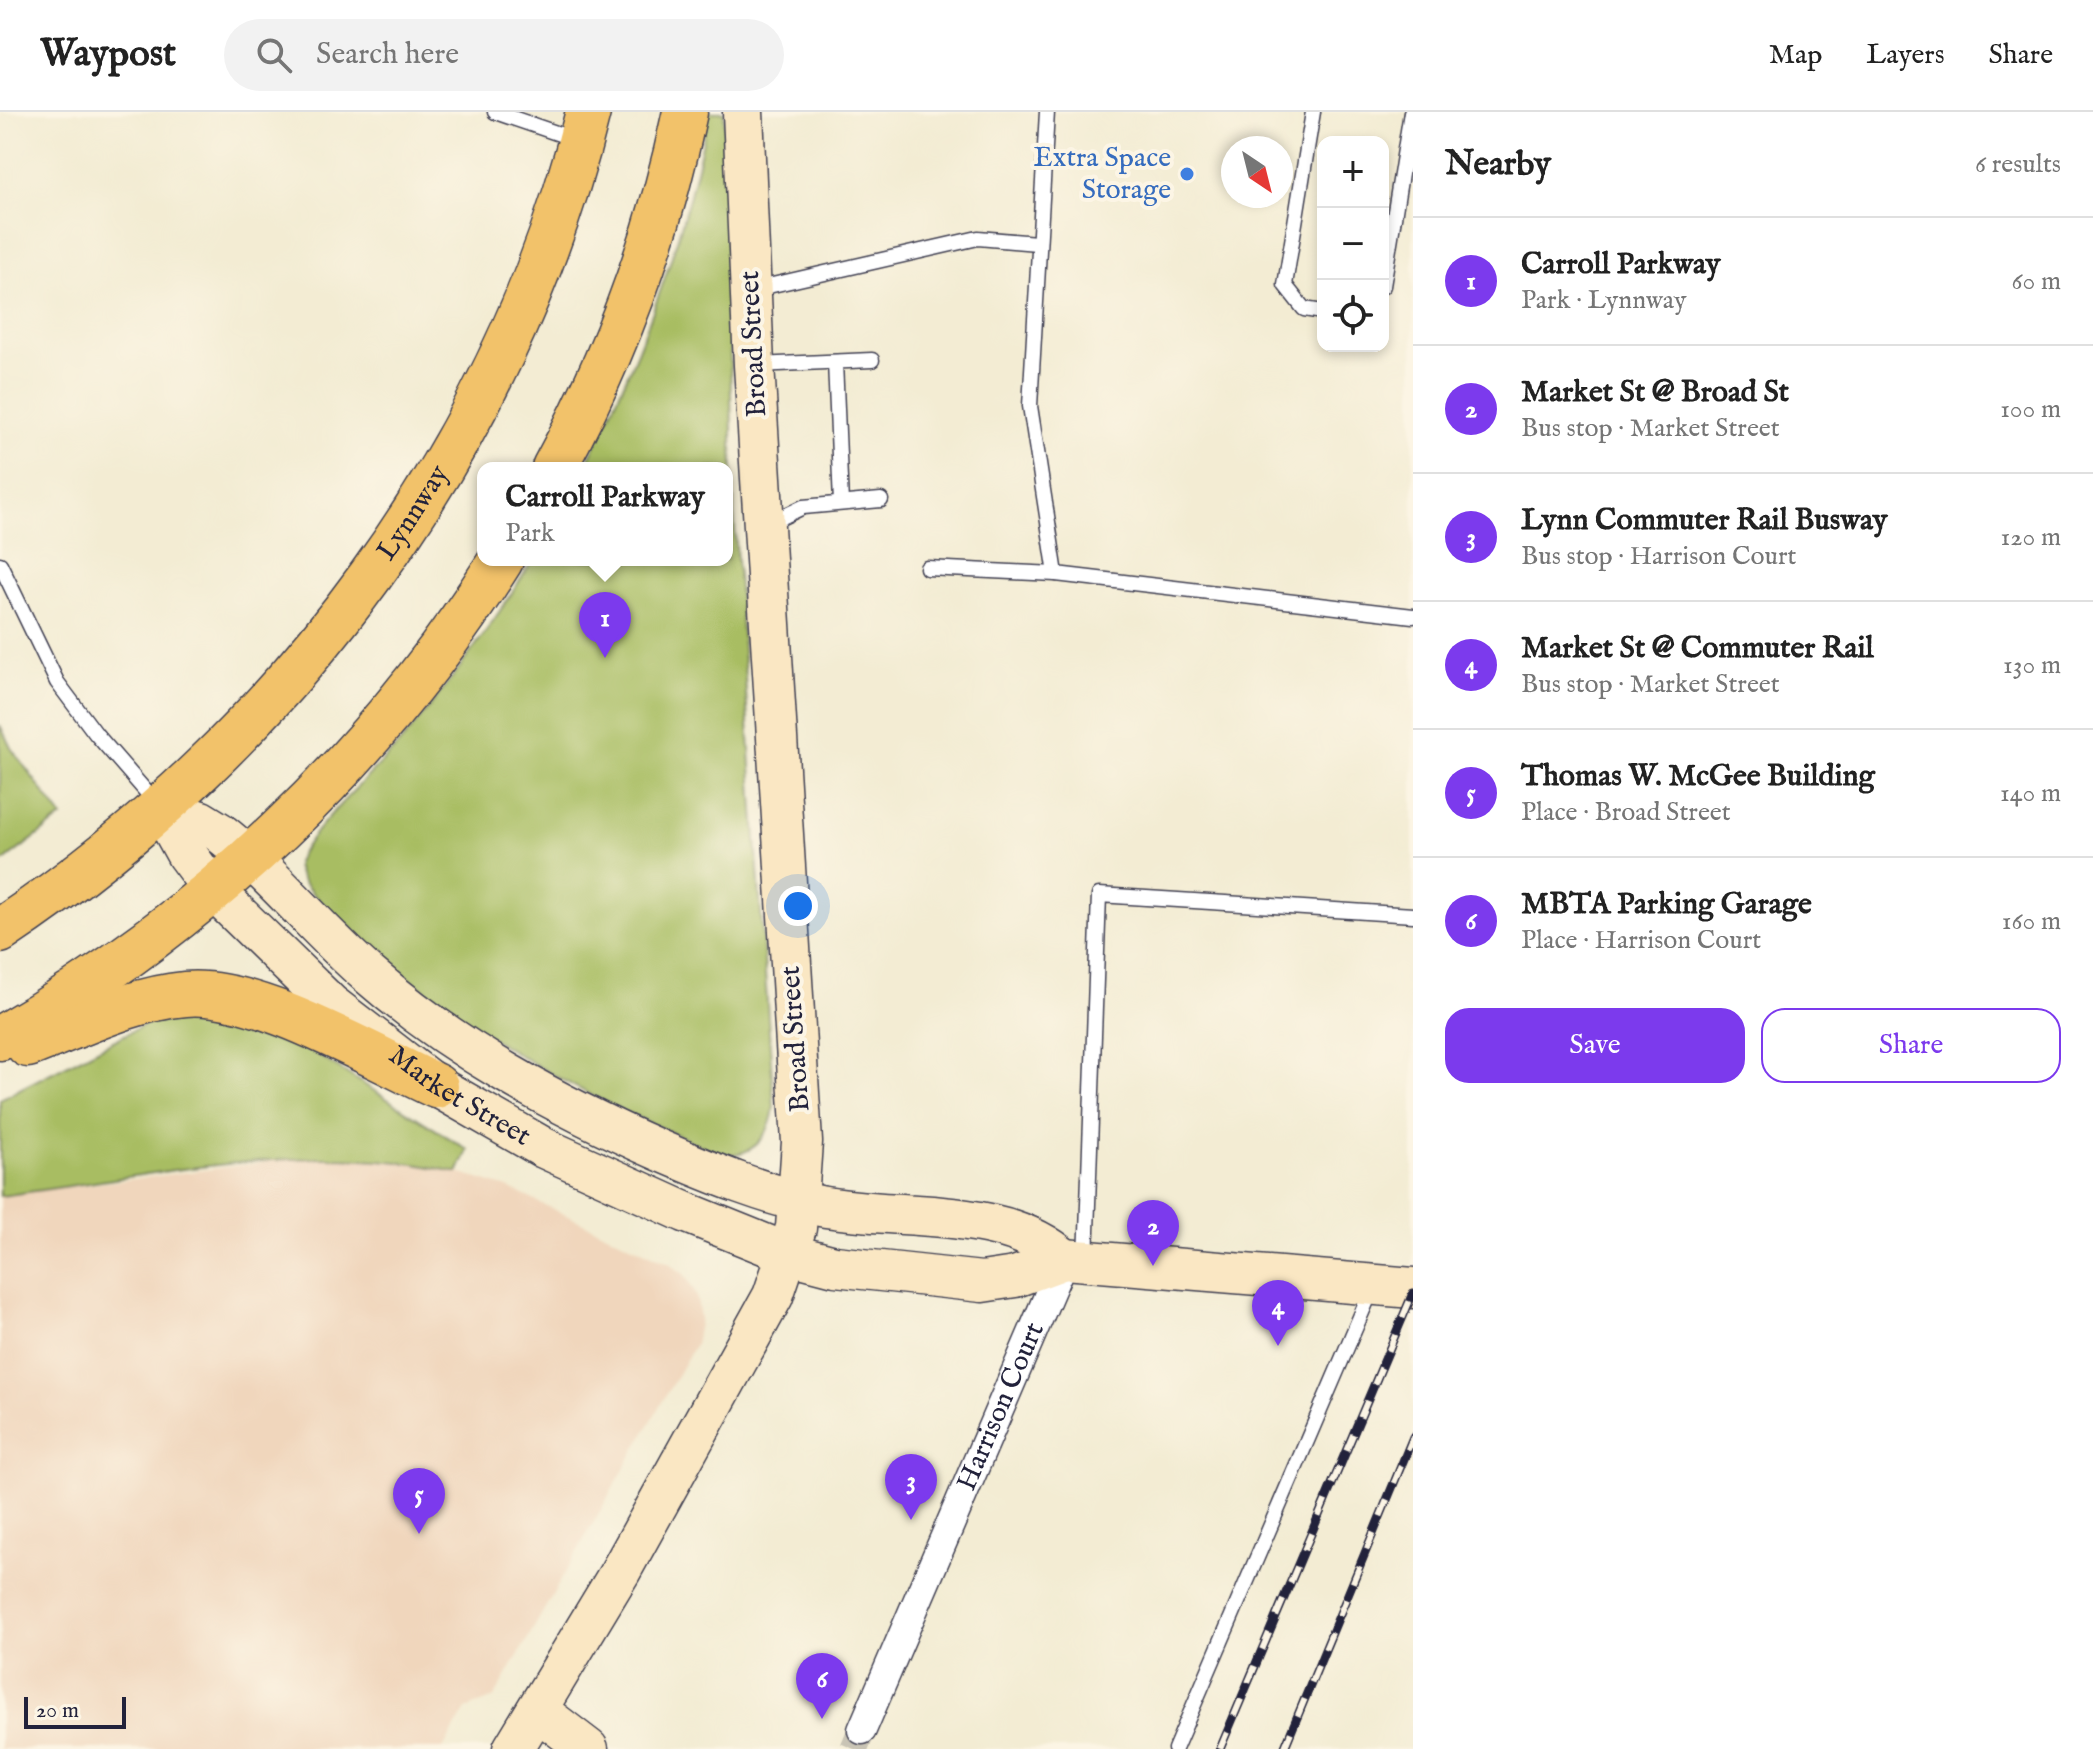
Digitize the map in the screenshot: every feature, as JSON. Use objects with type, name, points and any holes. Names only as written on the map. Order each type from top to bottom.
[{"type":"highway","points":[[557,462],[615,341],[639,279],[675,160],[685,112]]},
{"type":"highway","name":"Lynnway","points":[[0,931],[102,857],[161,808],[249,722],[309,656],[410,521],[471,417],[510,333],[546,248],[585,126]]},
{"type":"highway","points":[[0,1038],[111,970],[213,890],[301,810],[426,668],[497,566]]},
{"type":"highway","points":[[0,1055],[144,1001],[203,993],[265,1007],[436,1086]]},
{"type":"main road","name":"Broad Street","points":[[513,1749],[620,1572],[760,1324],[789,1254],[800,1202],[802,1142],[754,365],[743,112]]},
{"type":"main road","points":[[161,808],[201,821],[250,858]]},
{"type":"main road","points":[[161,808],[187,855],[213,890]]},
{"type":"main road","name":"Market Street","points":[[250,858],[288,900],[409,1009],[474,1055],[560,1105],[717,1173],[800,1202]]},
{"type":"main road","name":"Market Street","points":[[213,890],[249,928],[356,1026],[436,1086],[544,1148],[789,1254]]},
{"type":"main road","points":[[800,1202],[868,1213],[999,1225],[1075,1259]]},
{"type":"main road","points":[[789,1254],[854,1269],[982,1282],[1024,1275],[1075,1259],[1413,1288]]},
{"type":"main road","points":[[537,1710],[588,1749]]},
{"type":"street","name":"Harrison Court","points":[[862,1730],[1075,1259]]},
{"type":"lane","points":[[495,112],[585,126]]},
{"type":"lane","points":[[1047,112],[1030,354],[1031,427],[1056,574]]},
{"type":"lane","points":[[1313,112],[1285,285],[1304,309],[1317,311]]},
{"type":"lane","points":[[1384,280],[1411,112]]},
{"type":"lane","points":[[751,290],[978,238],[1037,243]]},
{"type":"lane","points":[[754,365],[872,360]]},
{"type":"lane","points":[[835,362],[841,503]]},
{"type":"lane","points":[[764,529],[778,517],[803,507],[881,500]]},
{"type":"lane","points":[[0,564],[57,682],[96,734],[161,808]]},
{"type":"lane","points":[[927,568],[1056,574],[1413,616]]},
{"type":"lane","points":[[1075,1259],[1099,895],[1413,915]]},
{"type":"lane","points":[[1175,1749],[1374,1285]]},
{"type":"shaded area","points":[[308,1157],[386,1159],[458,1173],[508,1188],[669,1263],[685,1275],[696,1294],[700,1318],[695,1344],[494,1698],[466,1709],[443,1749],[0,1749],[0,1196]]},
{"type":"green space","points":[[709,112],[724,112],[733,462],[587,462],[643,338],[674,250]]},
{"type":"green space","points":[[733,475],[774,1106],[771,1122],[763,1137],[744,1152],[727,1154],[711,1150],[584,1092],[500,1044],[421,988],[384,957],[317,898],[299,875],[296,866],[313,835],[407,735],[488,628],[529,566],[733,566]]},
{"type":"green space","points":[[0,725],[11,748],[62,817],[0,864]]},
{"type":"green space","points":[[211,1012],[273,1027],[468,1150],[458,1173],[403,1163],[346,1158],[288,1159],[171,1171],[0,1196],[0,1099],[146,1024]]},
{"type":"tunnel","points":[[854,1749],[862,1730]]},
{"type":"railway","points":[[1220,1749],[1413,1293]]},
{"type":"railway","points":[[1284,1749],[1413,1437]]},
{"type":"place","name":"Extra Space Storage","points":[[1187,174]]},
{"type":"place","name":"Carroll Parkway","points":[[605,658]]},
{"type":"place","name":"Market St @ Broad St","points":[[1153,1266]]},
{"type":"place","name":"Market St @ Commuter Rail","points":[[1278,1346]]},
{"type":"place","name":"Lynn Commuter Rail Busway","points":[[911,1520]]},
{"type":"place","name":"Thomas W. McGee Building","points":[[419,1534]]},
{"type":"place","name":"MBTA Parking Garage","points":[[822,1719]]}]
